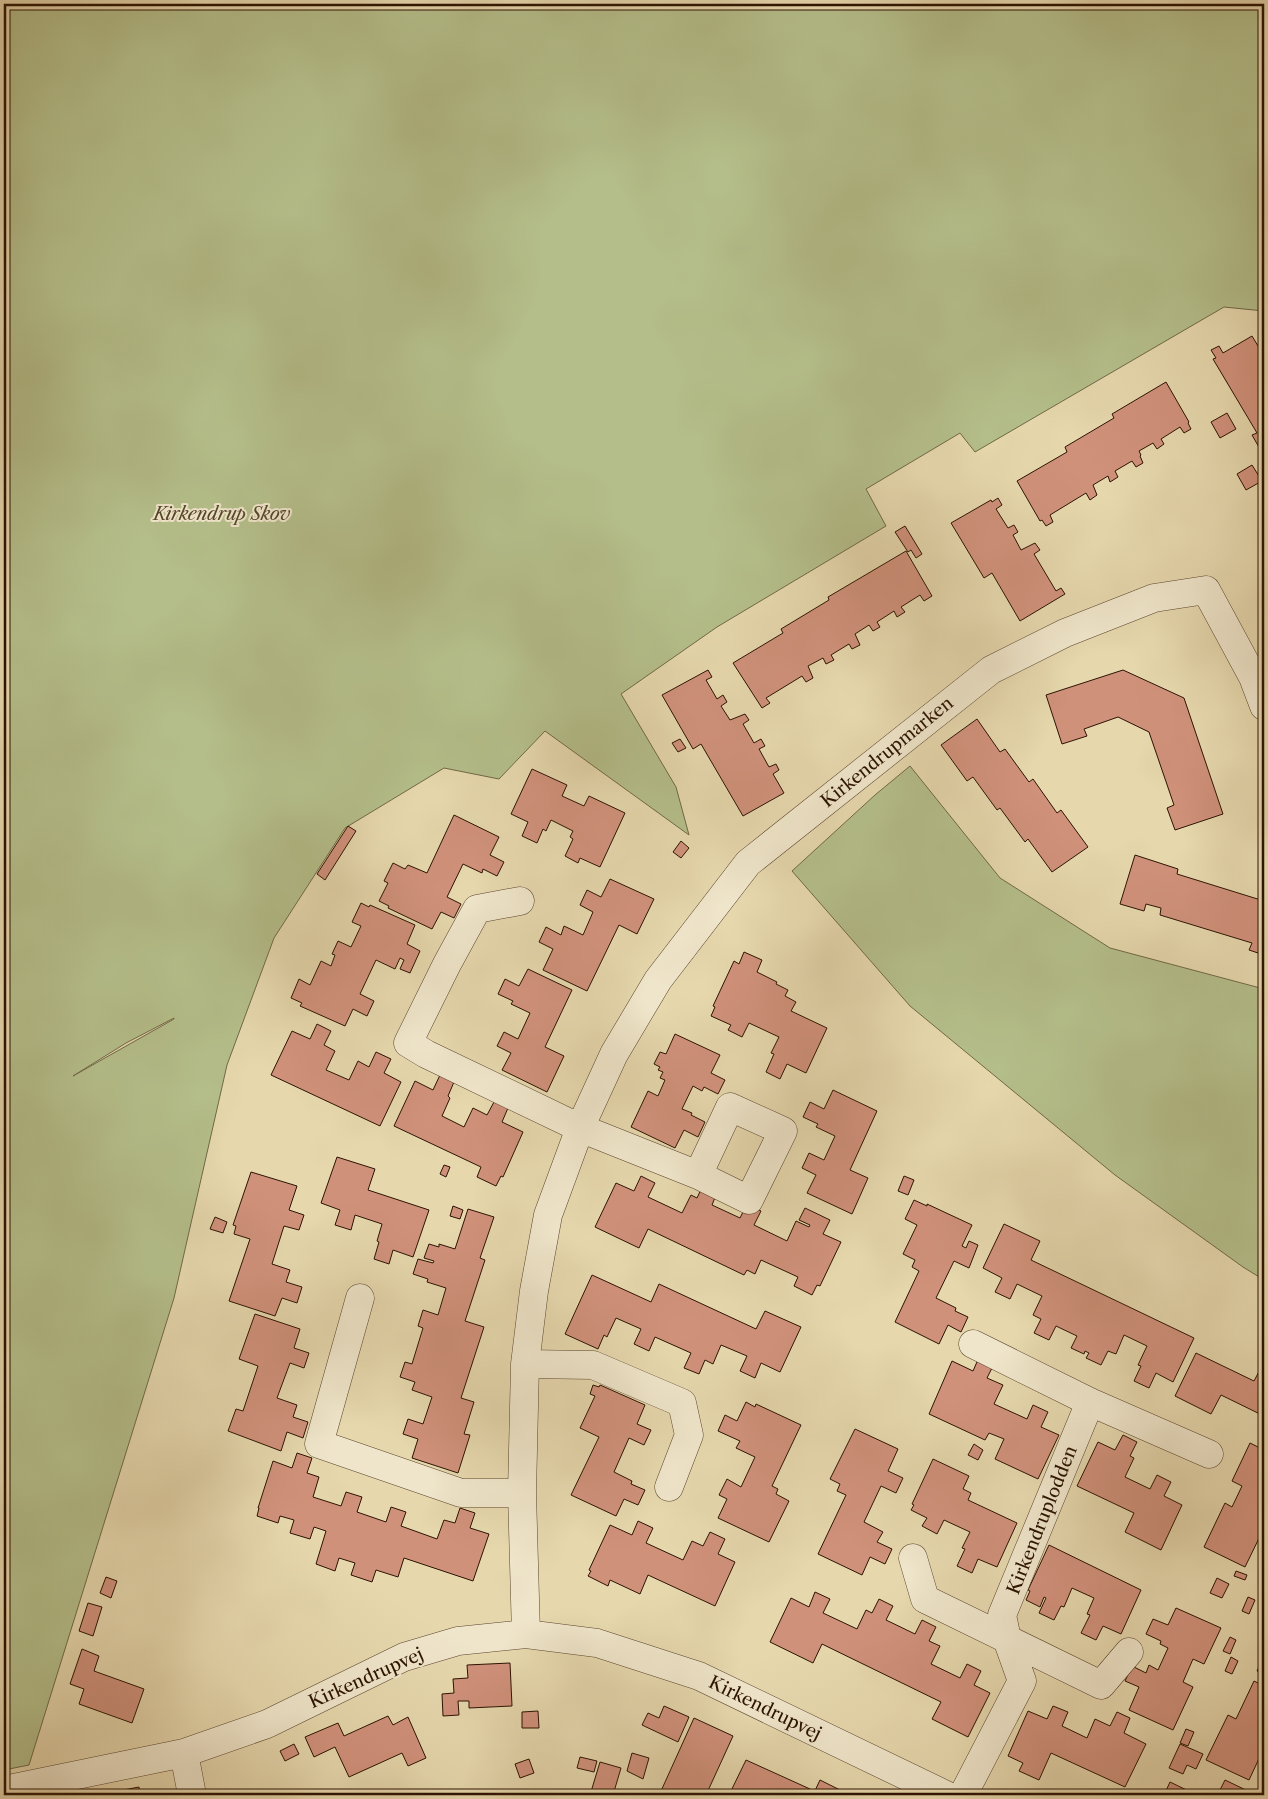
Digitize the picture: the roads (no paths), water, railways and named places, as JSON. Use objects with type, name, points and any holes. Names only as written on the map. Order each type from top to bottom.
[{"type":"street","name":"Kirkendrupmarken","points":[[526,1634],[522,1493],[525,1364],[534,1291],[548,1215],[580,1128],[614,1054],[658,980],[748,863],[991,670],[1065,633],[1154,598],[1206,590],[1253,677],[1264,706]]},
{"type":"street","points":[[520,901],[478,909],[447,964],[408,1043],[426,1054],[580,1128],[698,1175]]},
{"type":"street","points":[[360,1298],[319,1444],[460,1493],[522,1493]]},
{"type":"street","points":[[973,1344],[1090,1402],[1209,1454]]},
{"type":"street","points":[[525,1364],[593,1365],[682,1403],[690,1435],[669,1487]]},
{"type":"street","name":"Kirkendruplodden","points":[[963,1795],[1022,1681],[1007,1639],[1002,1616],[1090,1402]]},
{"type":"street","points":[[913,1558],[925,1600],[1101,1686],[1129,1652]]},
{"type":"street","name":"Kirkendrupvej","points":[[4,1790],[184,1754],[267,1724],[404,1657],[458,1641],[526,1634],[597,1643],[698,1676],[946,1795]]},
{"type":"street","points":[[184,1754],[192,1795]]},
{"type":"park label","name":"Kirkendrup Skov","points":[[222,514]]}]
